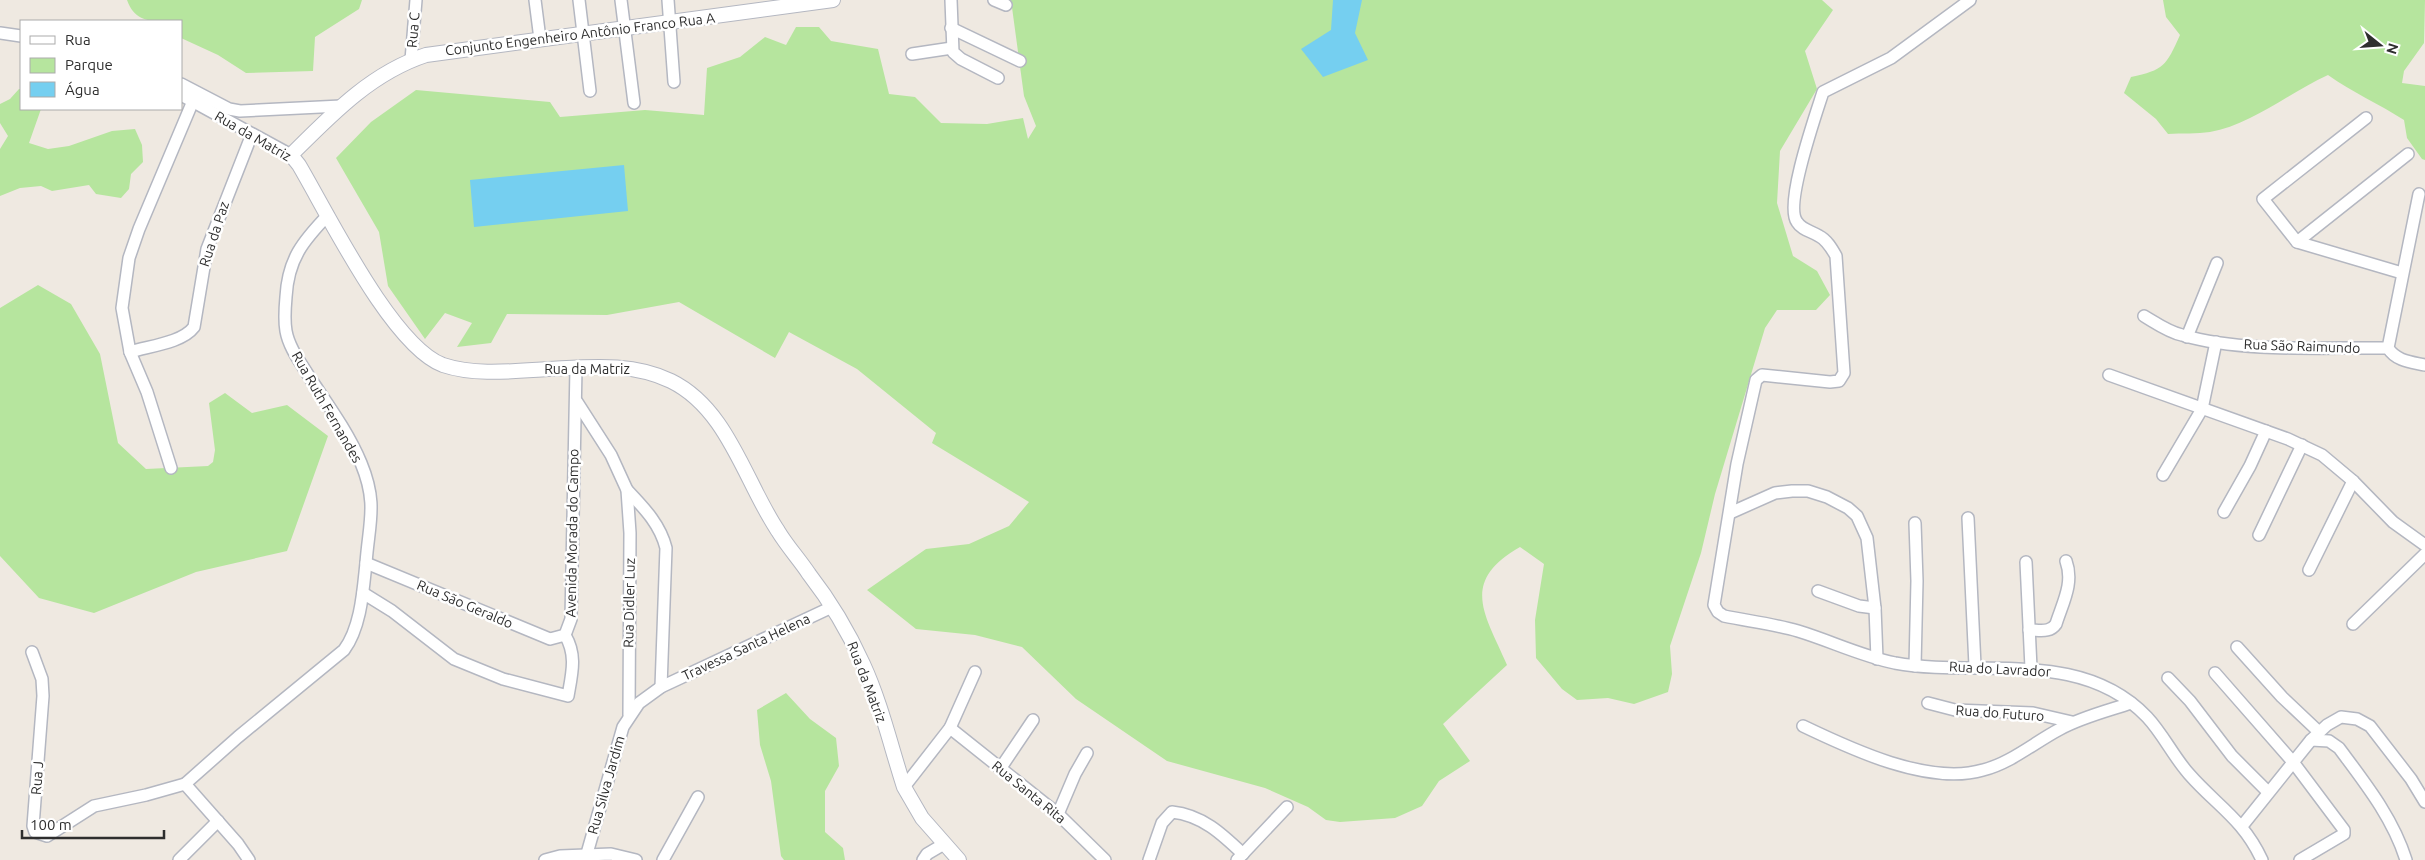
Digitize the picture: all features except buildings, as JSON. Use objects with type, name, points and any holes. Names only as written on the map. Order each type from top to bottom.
[{"type":"street","name":"Rua C","points":[[411,60],[416,0]]},
{"type":"street","points":[[535,0],[540,39]]},
{"type":"street","points":[[579,0],[590,91]]},
{"type":"street","points":[[621,0],[634,103]]},
{"type":"street","points":[[668,0],[674,82]]},
{"type":"street","name":"Conjunto Engenheiro Antônio Franco Rua A","points":[[291,155],[341,106],[377,80],[411,60],[439,52],[833,0]]},
{"type":"street","points":[[950,0],[952,48],[956,56],[998,78]]},
{"type":"street","points":[[994,0],[1006,5]]},
{"type":"street","points":[[1730,513],[1737,464],[1758,376],[1830,382],[1839,380],[1844,373],[1836,256],[1826,241],[1797,222],[1793,211],[1796,184],[1823,92],[1892,58],[1970,0]]},
{"type":"street","points":[[952,28],[1020,61]]},
{"type":"street","points":[[0,33],[20,36]]},
{"type":"street","points":[[912,54],[952,48]]},
{"type":"street","points":[[182,84],[229,108],[240,111],[341,106]]},
{"type":"street","name":"Rua da Matriz","points":[[182,96],[291,155],[299,165],[388,315],[413,345],[425,356],[457,369],[478,371],[576,368],[635,369],[673,382],[690,393],[720,427],[778,532],[832,607],[864,666],[904,787],[922,818],[958,860]]},
{"type":"street","points":[[171,468],[147,392],[130,352],[122,308],[129,258],[146,208],[167,165],[193,101]]},
{"type":"street","points":[[2366,118],[2263,199],[2297,242],[2402,274]]},
{"type":"street","name":"Rua da Paz","points":[[130,352],[182,337],[194,327],[207,249],[252,134]]},
{"type":"street","points":[[2297,242],[2408,154]]},
{"type":"street","points":[[2419,194],[2388,348],[2392,355],[2425,365]]},
{"type":"street","name":"Rua Ruth Fernandes","points":[[185,784],[260,718],[344,650],[353,633],[362,593],[370,538],[372,500],[360,462],[342,428],[293,350],[286,331],[286,287],[291,266],[297,251],[308,235],[328,215]]},
{"type":"street","points":[[2188,337],[2217,264]]},
{"type":"street","name":"Rua São Raimundo","points":[[2144,316],[2165,329],[2188,337],[2216,342],[2279,347],[2388,348]]},
{"type":"street","points":[[2163,475],[2202,409],[2216,342]]},
{"type":"street","name":"Avenida Morada do Campo","points":[[362,593],[392,612],[454,659],[503,679],[568,696],[573,656],[572,647],[565,635],[571,619],[572,502],[577,402],[576,368]]},
{"type":"street","points":[[2109,374],[2266,431],[2322,455],[2353,481],[2393,522],[2425,545]]},
{"type":"street","name":"Rua Didler Luz","points":[[577,402],[611,455],[627,490],[655,521],[663,534],[666,548],[661,687]]},
{"type":"street","points":[[2224,512],[2250,466],[2266,431]]},
{"type":"street","points":[[2259,535],[2302,445]]},
{"type":"street","points":[[2309,570],[2353,481]]},
{"type":"street","name":"Rua Didler Luz","points":[[627,490],[630,542],[629,715]]},
{"type":"street","points":[[1730,513],[1775,494],[1792,491],[1808,491],[1827,496],[1848,508],[1863,526],[1867,538],[1875,608],[1877,659]]},
{"type":"street","name":"Rua do Lavrador","points":[[1730,513],[1714,596],[1714,605],[1724,616],[1799,631],[1877,659],[1915,666],[2031,668],[2056,671],[2097,684],[2131,703],[2147,716],[2192,778],[2242,826],[2262,860]]},
{"type":"street","points":[[1968,518],[1975,666]]},
{"type":"street","points":[[1915,523],[1917,598],[1915,666]]},
{"type":"street","points":[[2353,624],[2425,554]]},
{"type":"street","points":[[2030,630],[2047,631],[2053,629],[2056,624],[2070,584],[2070,573],[2066,561]]},
{"type":"street","points":[[2026,562],[2031,668]]},
{"type":"street","name":"Rua São Geraldo","points":[[366,563],[550,639],[565,635]]},
{"type":"street","points":[[1818,591],[1850,603],[1875,608]]},
{"type":"street","name":"Travessa Santa Helena","points":[[629,715],[639,703],[661,687],[832,607]]},
{"type":"street","points":[[2237,647],[2315,736],[2329,741],[2339,748],[2381,807],[2406,860]]},
{"type":"street","name":"Rua J","points":[[32,652],[42,679],[43,696],[33,826],[35,832],[46,836],[94,806],[146,795],[185,784]]},
{"type":"street","points":[[904,787],[950,728],[975,672]]},
{"type":"street","points":[[2215,673],[2293,762],[2344,830],[2344,834],[2300,860]]},
{"type":"street","points":[[2168,678],[2190,701],[2232,756],[2268,792]]},
{"type":"street","name":"Rua do Futuro","points":[[1928,703],[1954,710],[2033,714],[2072,722]]},
{"type":"street","points":[[1802,726],[1875,759],[1920,769],[1964,773],[1983,771],[2000,764],[2072,722],[2131,703]]},
{"type":"street","name":"Rua Silva Jardim","points":[[586,857],[623,727],[629,715]]},
{"type":"street","points":[[2242,826],[2315,736],[2341,717],[2364,722],[2370,726],[2411,779],[2425,802]]},
{"type":"street","points":[[1000,769],[1033,720]]},
{"type":"street","name":"Rua Santa Rita","points":[[950,728],[1058,814],[1105,860]]},
{"type":"street","points":[[1058,814],[1075,774],[1087,753]]},
{"type":"street","points":[[185,784],[238,844],[249,860]]},
{"type":"street","points":[[663,860],[698,797]]},
{"type":"street","points":[[1149,860],[1162,823],[1172,812],[1201,820],[1221,833],[1240,857],[1287,807]]},
{"type":"street","points":[[179,860],[218,821]]},
{"type":"street","points":[[923,860],[927,854],[944,844]]},
{"type":"street","points":[[545,860],[560,856],[599,858],[611,854],[636,860]]},
{"type":"green space","points":[[127,0],[362,0],[359,9],[315,37],[313,71],[246,73],[218,55],[182,38],[182,20],[149,20],[136,14]]},
{"type":"green space","points":[[1011,0],[1822,0],[1833,10],[1805,51],[1817,89],[1780,151],[1777,203],[1793,256],[1817,271],[1830,295],[1816,310],[1777,310],[1765,328],[1715,494],[1701,553],[1670,646],[1672,674],[1668,692],[1634,704],[1608,698],[1577,700],[1562,689],[1536,658],[1535,620],[1544,564],[1520,547],[1501,560],[1489,573],[1483,586],[1482,600],[1485,614],[1507,665],[1443,724],[1470,761],[1439,781],[1422,806],[1395,818],[1340,822],[1326,820],[1308,807],[1265,788],[1167,761],[1076,699],[1022,647],[975,635],[916,629],[867,590],[926,549],[969,544],[1009,526],[1029,502],[932,443],[936,433],[857,369],[789,332],[775,358],[679,302],[607,315],[507,314],[491,343],[457,347],[472,323],[445,313],[425,339],[388,286],[379,232],[336,158],[371,122],[416,90],[550,102],[560,117],[645,110],[704,115],[707,68],[740,57],[765,37],[786,45],[796,27],[819,27],[831,41],[878,49],[889,94],[915,97],[941,123],[987,124],[1023,118],[1028,139],[1036,126],[1024,96]]},
{"type":"green space","points":[[2163,0],[2425,0],[2424,43],[2404,71],[2402,83],[2425,86],[2425,160],[2422,159],[2407,138],[2404,120],[2328,75],[2240,123],[2205,133],[2168,134],[2156,119],[2124,93],[2131,77],[2151,72],[2163,65],[2171,54],[2180,35],[2166,17]]},
{"type":"green space","points":[[20,89],[20,110],[41,110],[29,143],[48,149],[69,146],[112,131],[135,129],[142,145],[143,162],[131,174],[129,189],[121,198],[96,194],[89,185],[52,191],[41,186],[20,188],[0,196],[0,149],[8,136],[0,123],[0,104],[10,99]]},
{"type":"green space","points":[[38,285],[71,304],[100,354],[118,443],[146,469],[208,466],[213,462],[215,450],[209,403],[225,393],[252,413],[287,405],[328,436],[287,551],[196,572],[94,613],[39,598],[0,556],[0,308]]},
{"type":"green space","points":[[786,693],[810,719],[836,738],[839,766],[825,791],[825,832],[843,848],[845,860],[784,860],[781,856],[771,781],[760,745],[757,710]]},
{"type":"water","points":[[1333,0],[1362,0],[1355,33],[1368,60],[1323,77],[1301,49],[1331,30]]},
{"type":"water","points":[[624,165],[628,211],[474,227],[470,180]]}]
